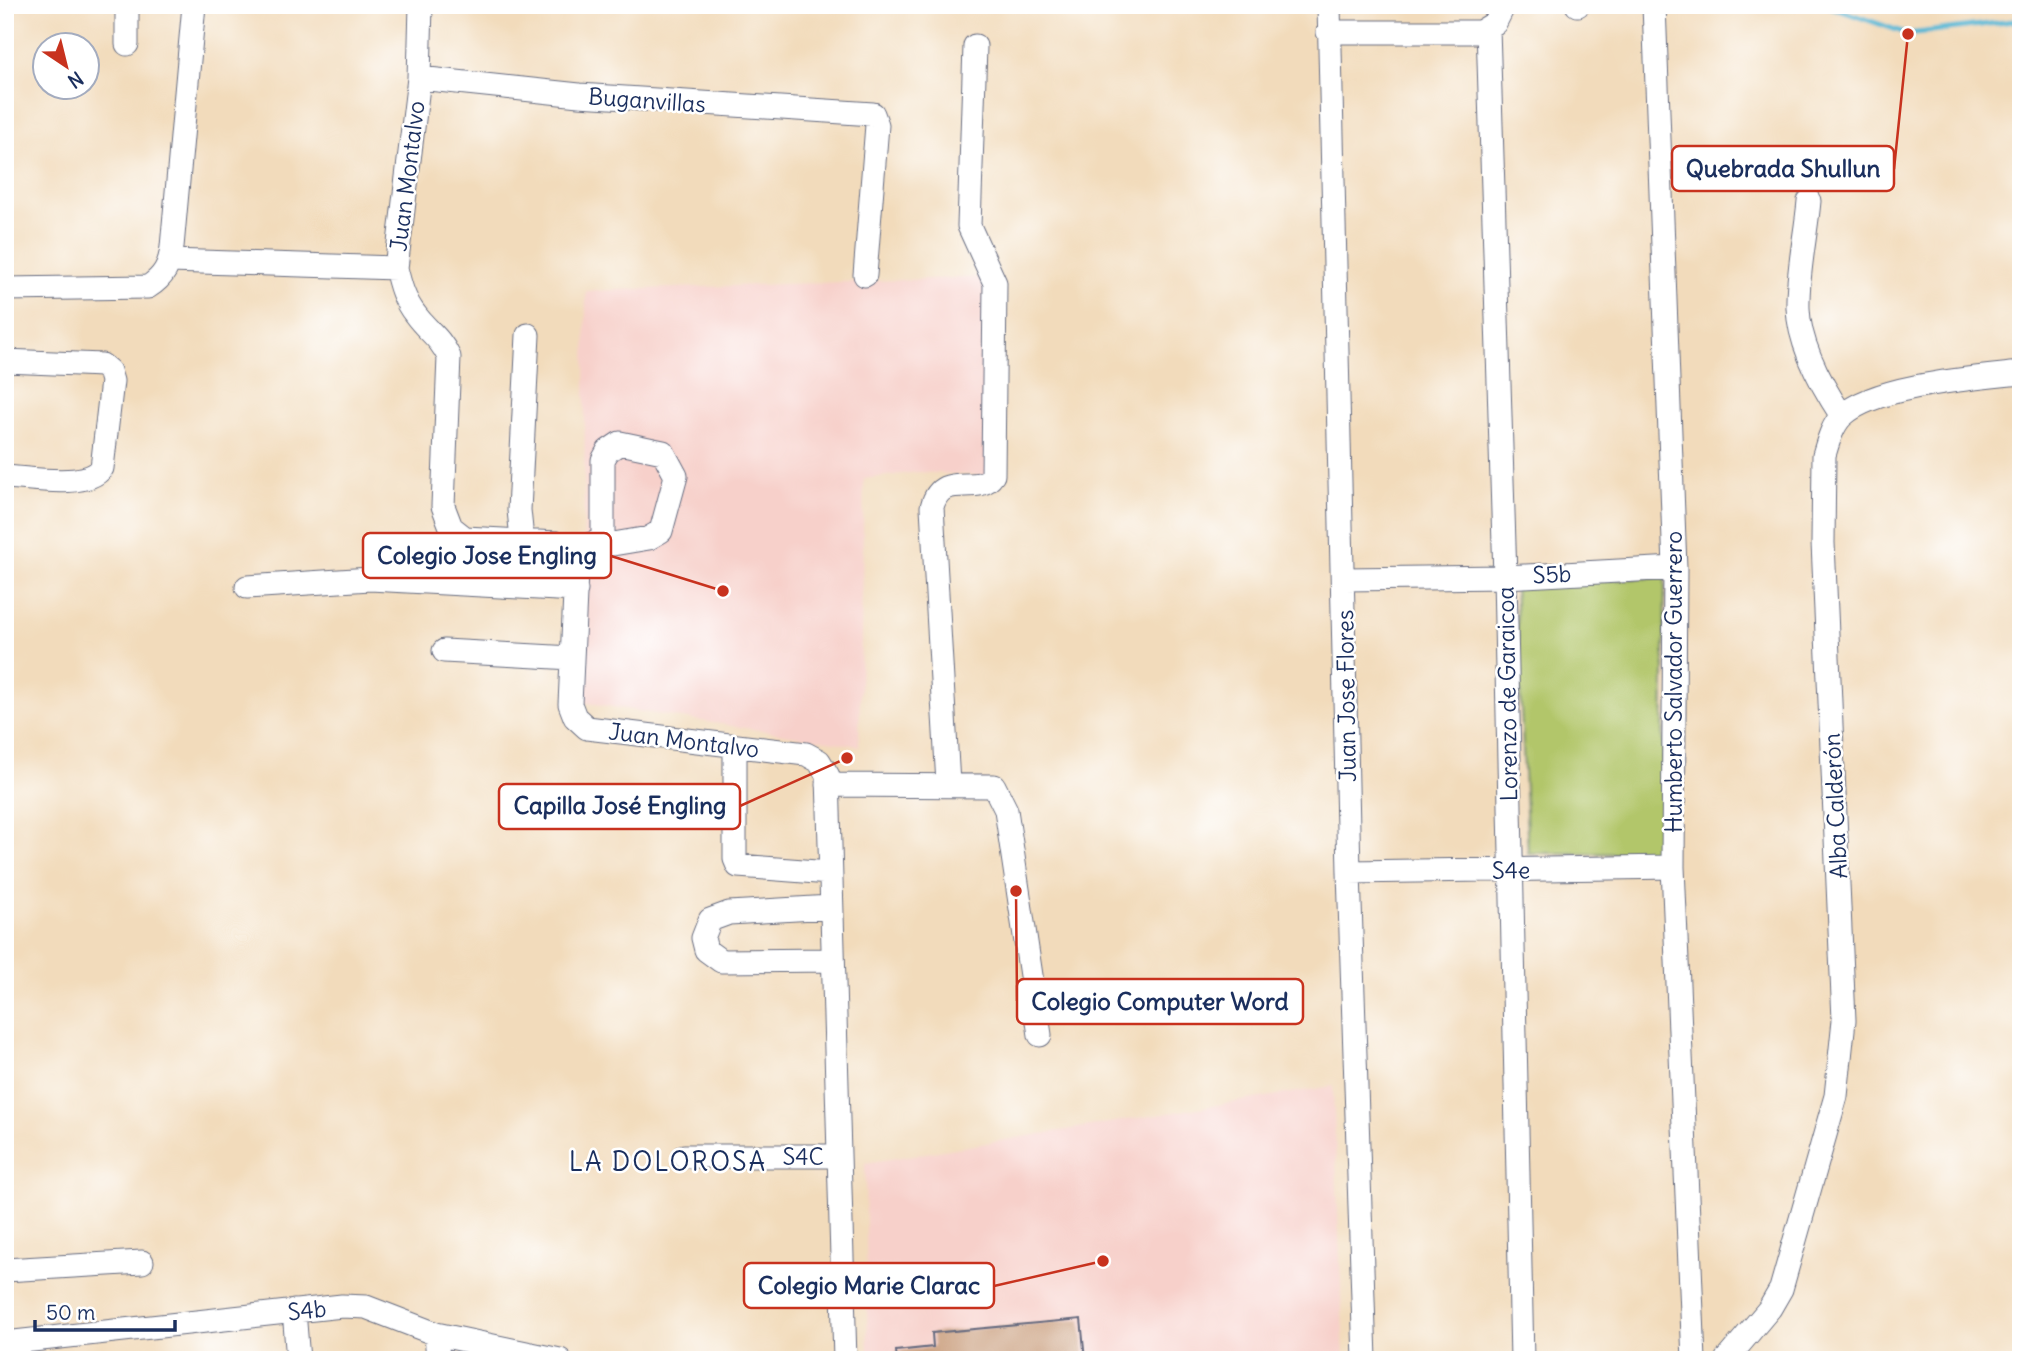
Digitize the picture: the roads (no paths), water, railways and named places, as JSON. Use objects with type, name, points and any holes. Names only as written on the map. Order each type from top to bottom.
[{"type":"street","points":[[127,5],[127,44]]},
{"type":"street","points":[[166,270],[194,5]]},
{"type":"street","name":"Juan Montalvo","points":[[421,5],[419,78],[396,268],[409,306],[415,316],[441,339],[449,357],[443,506],[451,527],[466,538],[522,539],[556,543],[570,552],[576,572],[570,704],[575,717],[587,728],[806,754],[819,761],[828,776],[845,1360]]},
{"type":"street","name":"Juan Jose Flores","points":[[1329,5],[1345,579],[1349,872],[1365,1360]]},
{"type":"street","points":[[1328,32],[1480,32],[1488,28],[1504,5]]},
{"type":"street","name":"Humberto Salvador Guerrero","points":[[1654,5],[1675,568],[1673,867],[1693,1360]]},
{"type":"street","name":"Lorenzo de Garaicoa","points":[[1488,28],[1505,577],[1522,1360]]},
{"type":"street","points":[[948,784],[932,507],[934,498],[950,485],[989,482],[993,466],[995,283],[969,226],[975,46]]},
{"type":"street","name":"Buganvillas","points":[[419,78],[579,95],[876,116],[865,275]]},
{"type":"street","points":[[1810,201],[1798,308],[1804,341],[1830,398],[1843,416],[1875,396],[2021,373]]},
{"type":"street","points":[[5,289],[148,286],[166,270],[396,268]]},
{"type":"street","points":[[522,539],[519,510],[528,335]]},
{"type":"street","points":[[5,361],[102,365],[109,371],[112,381],[102,468],[97,475],[79,481],[5,477]]},
{"type":"street","name":"Alba Calderón","points":[[1726,1360],[1770,1308],[1780,1289],[1836,1096],[1844,1002],[1823,543],[1824,455],[1834,428],[1843,416]]},
{"type":"street","points":[[570,552],[603,541],[613,544],[649,538],[661,531],[676,476],[663,452],[620,443],[608,451],[603,460],[603,541]]},
{"type":"street","name":"S5b","points":[[1345,579],[1505,577],[1675,568]]},
{"type":"street","points":[[247,587],[370,579],[576,590]]},
{"type":"street","points":[[444,651],[572,658]]},
{"type":"street","points":[[735,746],[738,866],[830,873]]},
{"type":"street","points":[[828,785],[994,786],[1002,796],[1040,1035]]},
{"type":"street","name":"S4e","points":[[1349,872],[1673,867]]},
{"type":"street","points":[[831,907],[729,913],[710,920],[703,938],[706,950],[721,961],[833,960]]},
{"type":"street","name":"S4C","points":[[684,1156],[839,1156]]},
{"type":"street","points":[[5,1270],[142,1262]]},
{"type":"street","name":"S4b","points":[[5,1343],[342,1306],[366,1307],[436,1334],[560,1360]]},
{"type":"street","points":[[294,1311],[298,1360]]},
{"type":"street","points":[[436,1334],[438,1360]]},
{"type":"waterway","points":[[1825,5],[1908,34],[2021,20]]},
{"type":"place","name":"Quebrada Shullun","points":[[1908,34]]},
{"type":"place","name":"Colegio Jose Engling","points":[[723,591]]},
{"type":"place","name":"Capilla José Engling","points":[[847,758]]},
{"type":"place","name":"Colegio Computer Word","points":[[1016,891]]},
{"type":"place","name":"Colegio Marie Clarac","points":[[1103,1261]]},
{"type":"district","name":"LA DOLOROSA","points":[[668,1161]]}]
